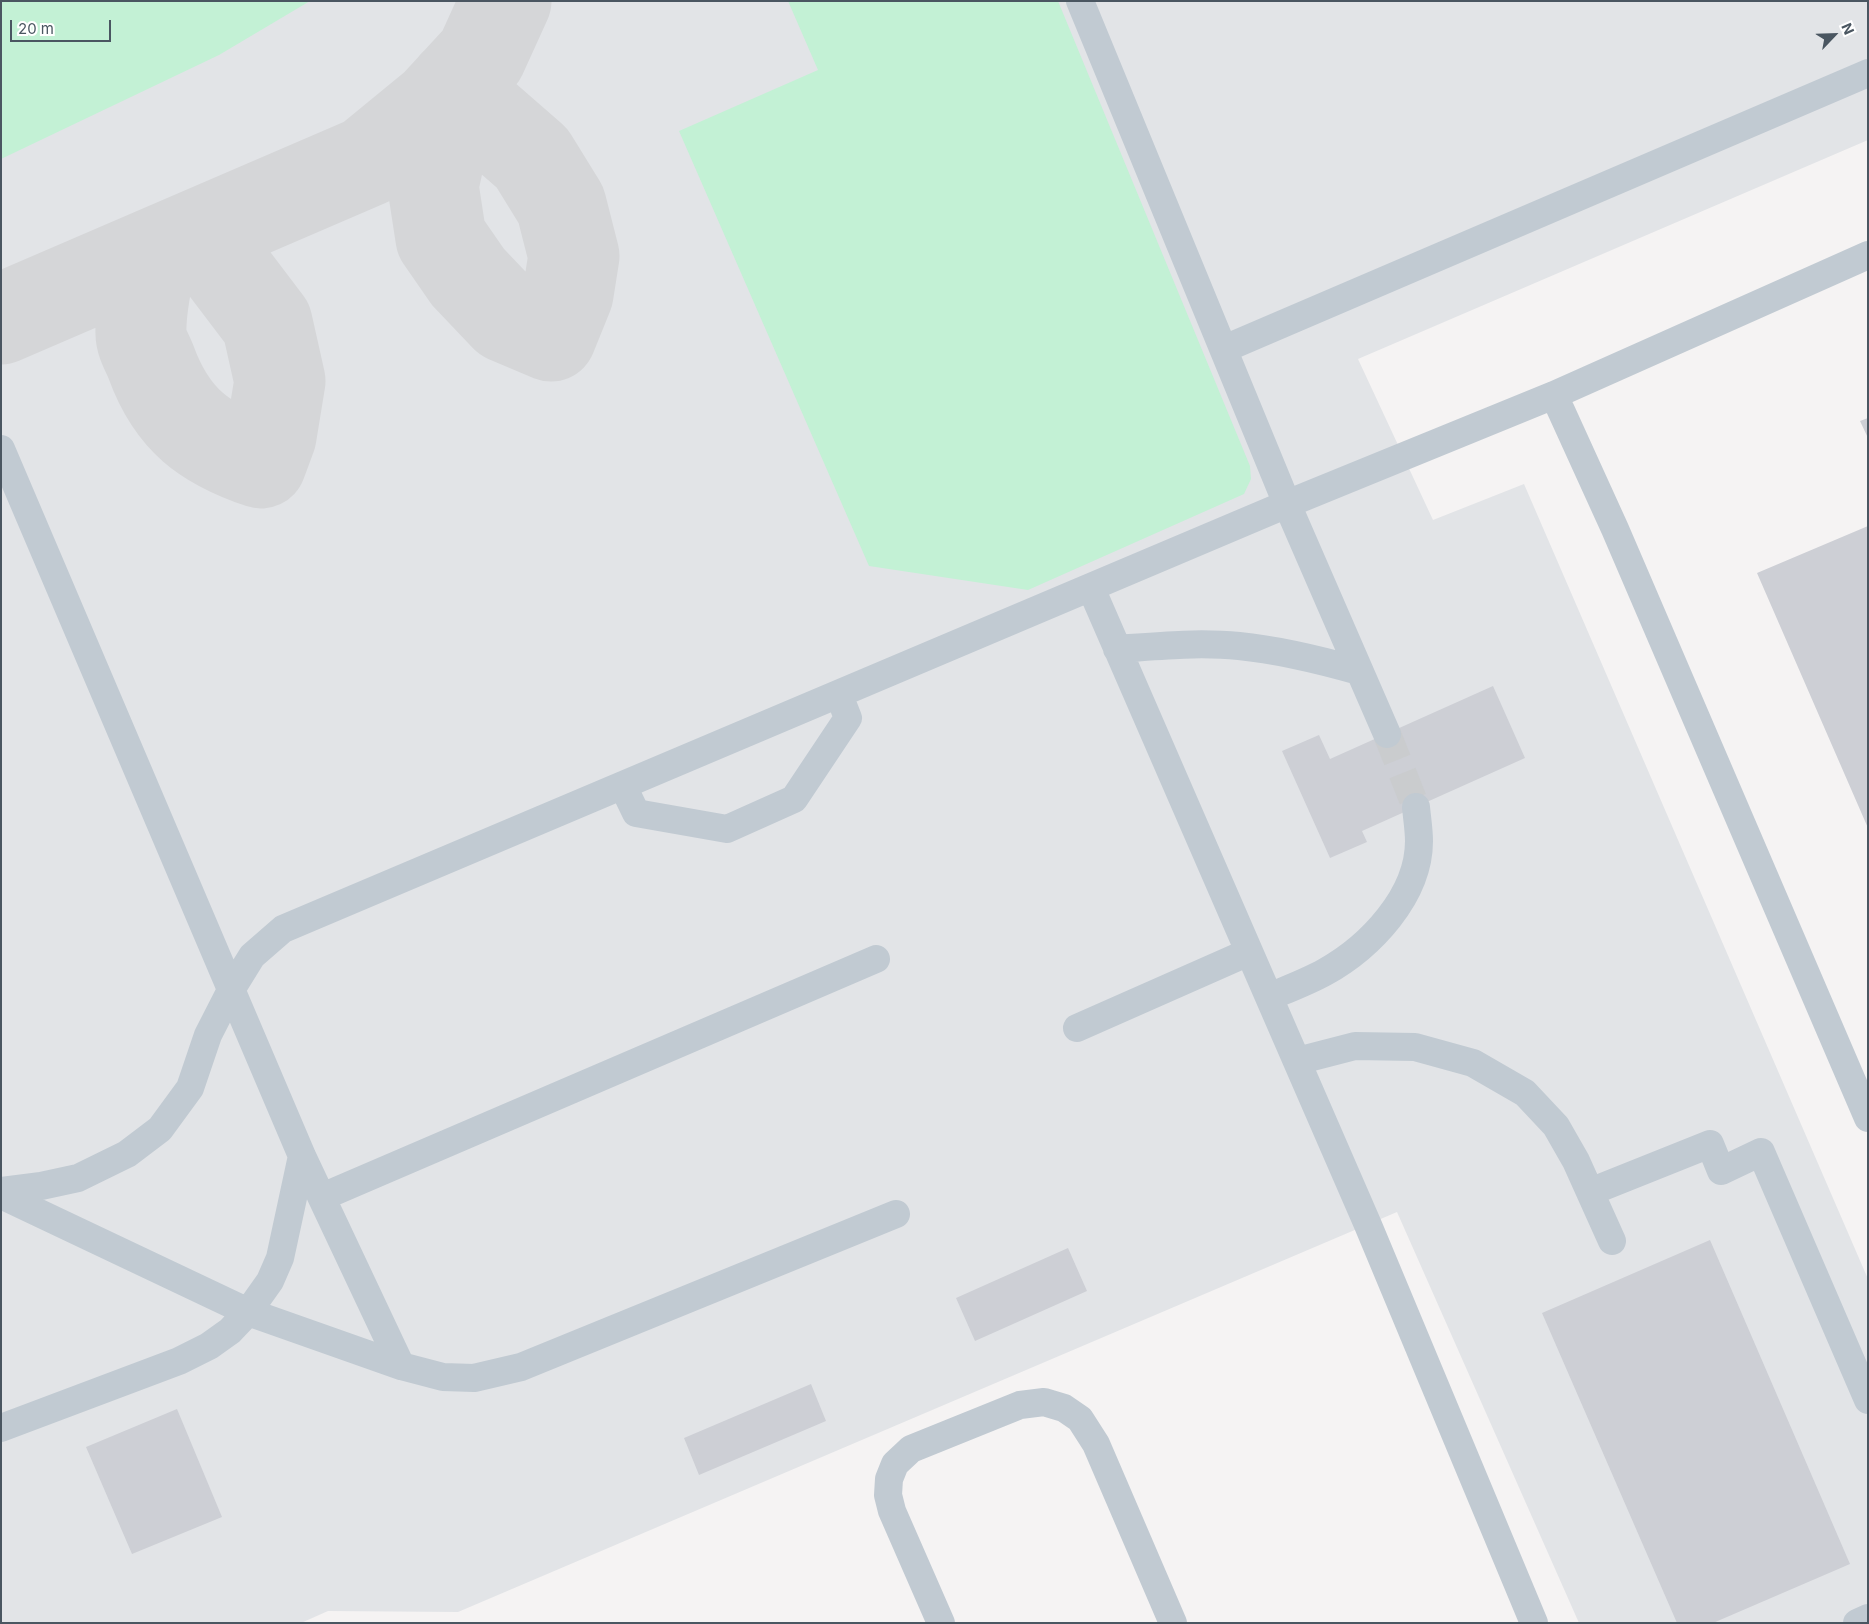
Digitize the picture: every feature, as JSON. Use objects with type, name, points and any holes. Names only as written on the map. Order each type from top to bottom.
[{"type":"lane","points":[[1080,1],[1287,504],[1387,734]]},
{"type":"lane","points":[[1224,350],[1868,73]]},
{"type":"lane","points":[[1,1193],[78,1178],[127,1154],[160,1130],[190,1088],[208,1035],[231,990],[252,956],[283,929],[1287,504],[1554,395],[1868,255]]},
{"type":"lane","points":[[1554,395],[1615,529],[1868,1118]]},
{"type":"lane","points":[[1,449],[302,1156],[401,1366]]},
{"type":"lane","points":[[1091,588],[1368,1225],[1534,1623]]},
{"type":"lane","points":[[1117,649],[1178,644],[1239,646],[1300,655],[1359,670]]},
{"type":"lane","points":[[623,786],[636,813],[727,829],[794,799],[848,718],[839,695]]},
{"type":"lane","points":[[1269,997],[1325,972],[1357,949],[1382,926],[1402,901],[1416,869],[1419,842],[1416,807]]},
{"type":"lane","points":[[1077,1028],[1249,952]]},
{"type":"lane","points":[[322,1197],[876,959]]},
{"type":"lane","points":[[1297,1061],[1355,1046],[1415,1046],[1473,1063],[1525,1093],[1556,1126],[1576,1161],[1612,1241]]},
{"type":"lane","points":[[1590,1192],[1710,1144],[1721,1171],[1761,1152],[1868,1400]]},
{"type":"lane","points":[[1,1428],[179,1362],[209,1346],[230,1331],[248,1312],[270,1281],[280,1258],[302,1156]]},
{"type":"lane","points":[[1,1193],[248,1312],[401,1366],[444,1377],[474,1378],[520,1367],[896,1214]]},
{"type":"lane","points":[[941,1623],[892,1512],[888,1495],[889,1479],[895,1464],[911,1450],[1020,1405],[1044,1402],[1064,1408],[1080,1419],[1096,1444],[1173,1623]]},
{"type":"lane","points":[[1857,1623],[1868,1618]]},
{"type":"shaded area","points":[[1,1],[1868,1],[1868,140],[1358,359],[1433,520],[1524,484],[1868,1279],[1868,1623],[1579,1623],[1397,1212],[458,1612],[328,1611],[301,1623],[1,1623]]},
{"type":"green space","points":[[1,1],[310,1],[219,55],[1,159]]},
{"type":"green space","points":[[788,1],[1058,1],[1250,466],[1251,479],[1244,494],[1028,590],[869,566],[679,131],[818,70]]},
{"type":"building","points":[[1868,418],[1868,438],[1860,421]]},
{"type":"building","points":[[1868,526],[1868,828],[1757,573]]},
{"type":"building","points":[[1493,686],[1525,758],[1362,831],[1367,842],[1330,858],[1282,751],[1319,735],[1330,759]]},
{"type":"building","points":[[1710,1240],[1850,1564],[1713,1623],[1677,1623],[1542,1313]]},
{"type":"building","points":[[1068,1248],[1087,1291],[975,1341],[956,1298]]},
{"type":"building","points":[[811,1384],[826,1421],[699,1475],[684,1438]]},
{"type":"building","points":[[177,1409],[222,1517],[132,1554],[86,1447]]},
{"type":"taxiway","points":[[1,319],[368,161],[435,106],[481,56],[506,1]]},
{"type":"taxiway","points":[[435,106],[485,117],[532,158],[561,205],[574,256],[568,294],[551,336],[506,317],[468,277],[441,238],[433,186],[455,84]]},
{"type":"taxiway","points":[[152,254],[143,304],[141,337],[159,382],[169,400],[193,427],[223,447],[261,463],[271,436],[280,381],[267,323],[223,265],[190,238]]},
{"type":"tunnel","points":[[1387,734],[1416,807]]}]
